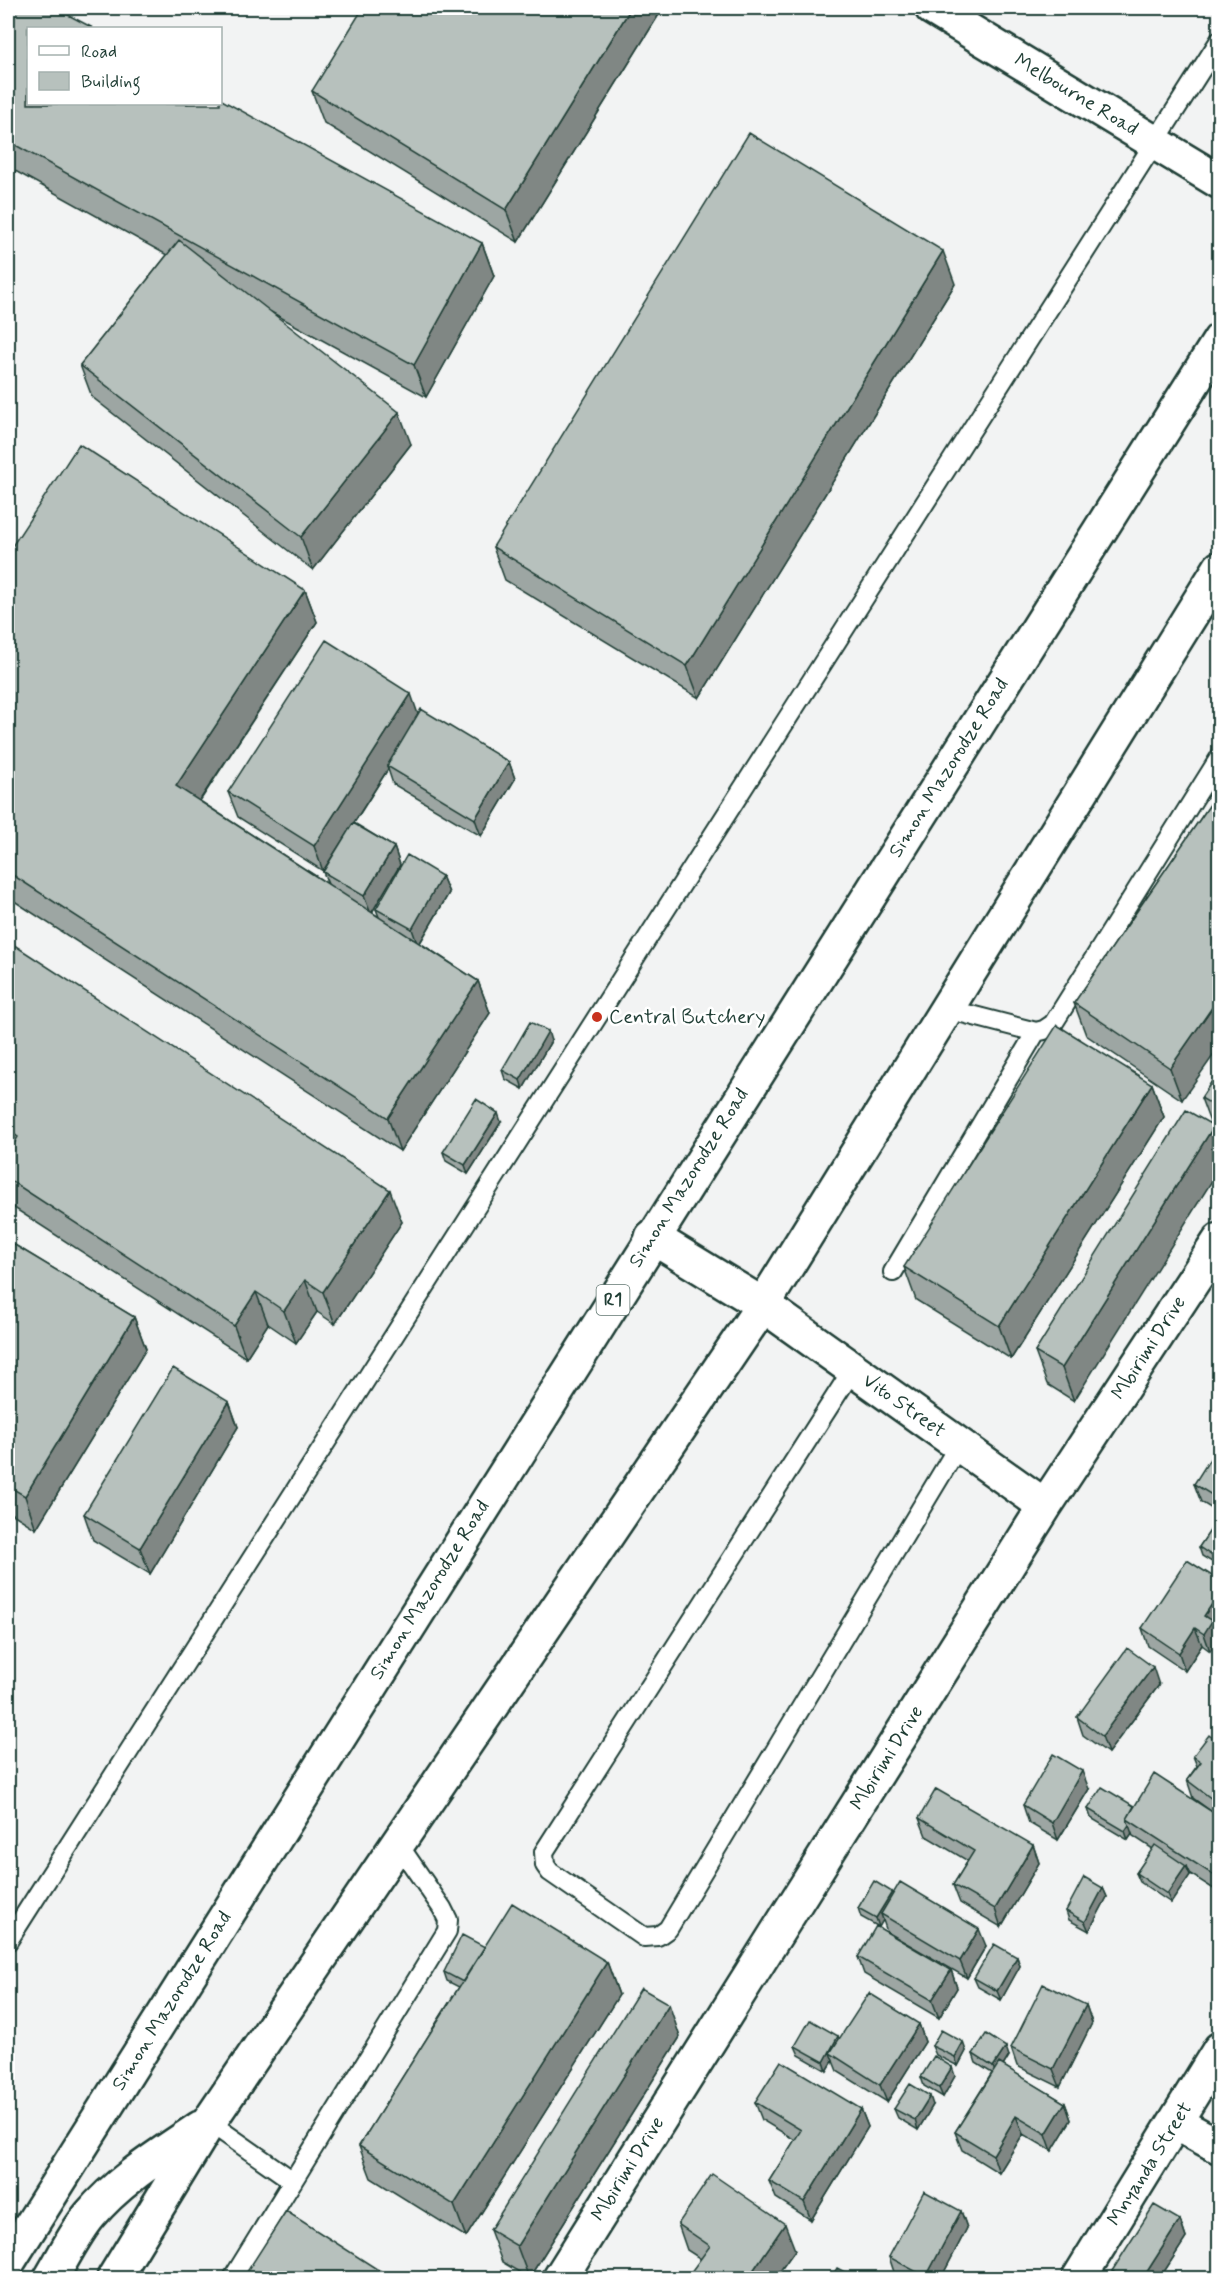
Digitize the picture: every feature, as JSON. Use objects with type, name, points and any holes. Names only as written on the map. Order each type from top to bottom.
[{"type":"main road","name":"Melbourne Road","points":[[932,8],[1220,182]]},
{"type":"main road","name":"Simon Mazorodze Road","points":[[8,2262],[652,1237],[1220,340]]},
{"type":"main road","points":[[114,2278],[209,2122],[763,1305],[1220,568]]},
{"type":"main road","name":"Vito Street","points":[[652,1237],[763,1305],[1045,1506]]},
{"type":"main road","name":"Mbirimi Drive","points":[[560,2278],[1045,1506],[1220,1240]]},
{"type":"main road","name":"Mnyanda Street","points":[[1079,2278],[1220,2049]]},
{"type":"main road","points":[[51,2278],[89,2216],[108,2197],[139,2169],[209,2122]]},
{"type":"main road","points":[[1176,2123],[1220,2147]]},
{"type":"lane","points":[[8,1941],[1220,40]]},
{"type":"lane","points":[[946,1009],[1036,1032],[1053,1024],[1220,758]]},
{"type":"lane","points":[[892,1272],[1036,1032]]},
{"type":"lane","points":[[853,1370],[544,1852],[544,1865],[550,1872],[644,1936],[658,1936],[668,1929],[959,1445]]},
{"type":"lane","points":[[233,2278],[447,1930],[448,1920],[442,1908],[398,1844]]},
{"type":"lane","points":[[209,2122],[293,2181]]},
{"type":"building","points":[[14,8],[55,8],[91,27],[27,27],[27,105],[222,105],[222,100],[482,243],[414,365],[8,141],[8,19]]},
{"type":"building","points":[[363,8],[631,8],[506,210],[312,91]]},
{"type":"building","points":[[749,133],[943,251],[687,666],[493,547]]},
{"type":"building","points":[[179,240],[399,412],[301,537],[80,365]]},
{"type":"building","points":[[79,444],[305,590],[176,786],[478,981],[388,1118],[8,872],[8,549],[9,551]]},
{"type":"building","points":[[326,640],[411,694],[314,846],[228,792]]},
{"type":"building","points":[[421,709],[509,762],[475,819],[387,766]]},
{"type":"building","points":[[1220,790],[1220,996],[1170,1068],[1074,1003]]},
{"type":"building","points":[[353,823],[394,847],[364,896],[323,872]]},
{"type":"building","points":[[407,855],[442,876],[412,929],[376,909]]},
{"type":"building","points":[[8,941],[390,1190],[323,1292],[305,1280],[284,1311],[256,1292],[234,1326],[8,1179],[8,1154],[18,1137],[8,1130]]},
{"type":"building","points":[[530,1022],[548,1031],[520,1080],[502,1070]]},
{"type":"building","points":[[1057,1025],[1152,1084],[999,1326],[904,1267]]},
{"type":"building","points":[[1220,1069],[1220,1109],[1201,1098]]},
{"type":"building","points":[[476,1099],[498,1113],[465,1165],[443,1152]]},
{"type":"building","points":[[1186,1110],[1214,1126],[1062,1368],[1035,1352]]},
{"type":"building","points":[[8,1241],[134,1317],[25,1496],[8,1486]]},
{"type":"building","points":[[173,1368],[229,1402],[140,1548],[84,1514]]},
{"type":"building","points":[[1215,1451],[1220,1453],[1220,1500],[1194,1484]]},
{"type":"building","points":[[1220,1516],[1220,1561],[1199,1547]]},
{"type":"building","points":[[1187,1560],[1220,1581],[1220,1592],[1204,1616],[1212,1621],[1204,1634],[1195,1628],[1179,1653],[1142,1628]]},
{"type":"building","points":[[1127,1648],[1153,1667],[1102,1736],[1077,1717]]},
{"type":"building","points":[[1209,1735],[1218,1742],[1220,1739],[1220,1805],[1187,1780],[1201,1762],[1193,1756]]},
{"type":"building","points":[[1053,1754],[1082,1771],[1052,1823],[1023,1805]]},
{"type":"building","points":[[1154,1774],[1220,1817],[1220,1871],[1215,1876],[1127,1819]]},
{"type":"building","points":[[1102,1787],[1134,1806],[1127,1819],[1129,1825],[1125,1831],[1088,1809]]},
{"type":"building","points":[[936,1789],[1033,1845],[995,1909],[953,1885],[974,1851],[919,1818]]},
{"type":"building","points":[[1155,1845],[1186,1866],[1167,1894],[1136,1873]]},
{"type":"building","points":[[1084,1877],[1103,1888],[1085,1922],[1066,1911]]},
{"type":"building","points":[[874,1881],[892,1892],[876,1918],[858,1908]]},
{"type":"building","points":[[900,1882],[979,1929],[960,1961],[881,1914]]},
{"type":"building","points":[[512,1903],[607,1962],[454,2205],[359,2146]]},
{"type":"building","points":[[876,1926],[951,1970],[932,2000],[858,1957]]},
{"type":"building","points":[[462,1935],[485,1947],[463,1982],[444,1972]]},
{"type":"building","points":[[994,1944],[1017,1957],[997,1991],[974,1978]]},
{"type":"building","points":[[1043,1984],[1086,2005],[1053,2069],[1011,2048]]},
{"type":"building","points":[[641,1988],[669,2004],[517,2246],[490,2230]]},
{"type":"building","points":[[869,1993],[919,2024],[880,2085],[830,2053]]},
{"type":"building","points":[[810,2020],[838,2036],[824,2062],[795,2046]]},
{"type":"building","points":[[941,2030],[963,2042],[955,2057],[932,2046]]},
{"type":"building","points":[[986,2034],[1006,2047],[993,2067],[973,2054]]},
{"type":"building","points":[[934,2056],[952,2067],[939,2088],[921,2077]]},
{"type":"building","points":[[781,2061],[861,2109],[804,2202],[769,2181],[801,2130],[755,2102]]},
{"type":"building","points":[[999,2063],[1065,2103],[1046,2134],[1016,2116],[993,2155],[955,2132]]},
{"type":"building","points":[[910,2084],[930,2096],[915,2120],[894,2109]]},
{"type":"building","points":[[712,2174],[785,2224],[748,2278],[691,2278],[688,2276],[710,2246],[678,2224]]},
{"type":"building","points":[[924,2191],[961,2211],[926,2277],[889,2257]]},
{"type":"building","points":[[1154,2205],[1180,2220],[1143,2278],[1124,2278],[1112,2271]]},
{"type":"building","points":[[286,2211],[380,2271],[376,2278],[243,2278]]},
{"type":"building","points":[[837,2268],[856,2278],[831,2278]]},
{"type":"place","name":"Central Butchery","points":[[597,1017]]}]
